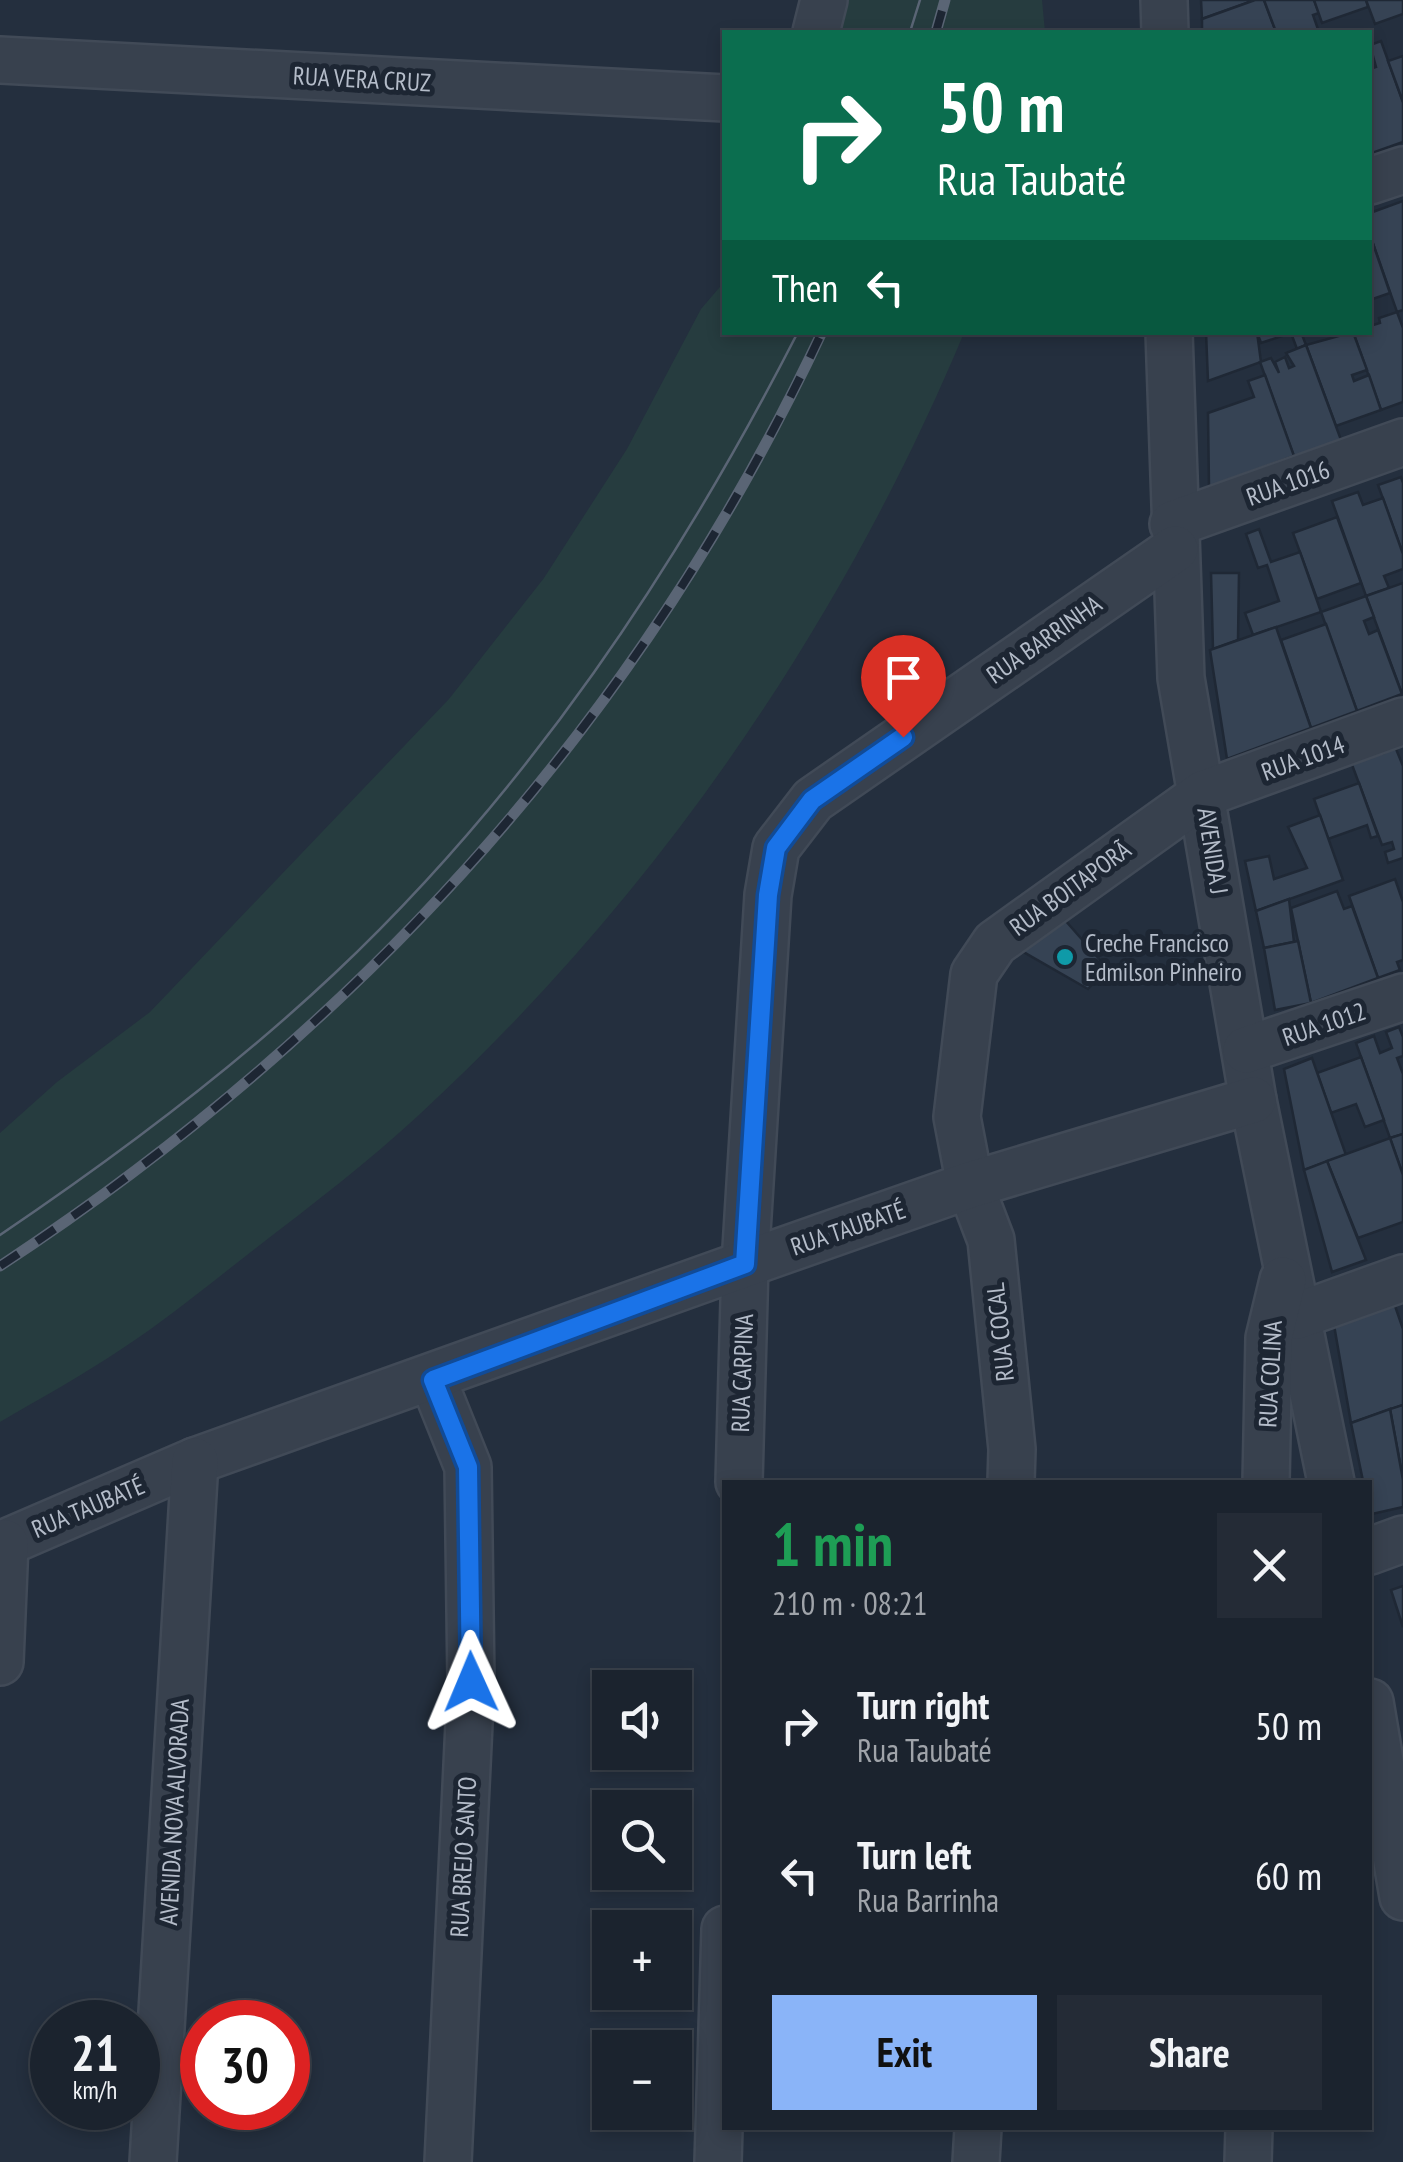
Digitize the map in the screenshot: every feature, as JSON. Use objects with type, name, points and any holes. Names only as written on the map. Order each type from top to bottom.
[{"type":"street","points":[[816,30],[824,0]]},
{"type":"street","points":[[1164,0],[1165,30]]},
{"type":"street","name":"RUA VERA CRUZ","points":[[0,60],[722,98]]},
{"type":"street","points":[[1372,180],[1403,170]]},
{"type":"street","name":"AVENIDA J","points":[[1170,335],[1181,678],[1254,1100],[1331,1480]]},
{"type":"street","name":"RUA 1016","points":[[1174,536],[1403,442]]},
{"type":"street","name":"RUA BARRINHA","points":[[745,1264],[768,895],[776,848],[812,800],[1174,536]]},
{"type":"street","name":"RUA 1014","points":[[1203,794],[1403,721]]},
{"type":"street","name":"RUA BOITAPORÃ","points":[[970,1185],[958,1117],[974,974],[995,943],[1203,794]]},
{"type":"street","name":"RUA 1012","points":[[1246,1050],[1403,997]]},
{"type":"street","name":"RUA TAUBATÉ","points":[[2,1544],[195,1462],[433,1380],[745,1264],[970,1185],[1254,1100]]},
{"type":"street","name":"RUA COCAL","points":[[970,1185],[990,1240],[1012,1449],[1011,1480]]},
{"type":"street","name":"RUA CARPINA","points":[[738,1480],[745,1264]]},
{"type":"street","name":"RUA COLINA","points":[[1266,1480],[1269,1338],[1275,1298],[1288,1269]]},
{"type":"street","points":[[1296,1316],[1403,1278]]},
{"type":"street","name":"RUA BREJO SANTO","points":[[433,1380],[457,1434],[468,1487],[471,1682],[448,2162]]},
{"type":"street","name":"AVENIDA NOVA ALVORADA","points":[[153,2162],[195,1462]]},
{"type":"street","points":[[1372,1549],[1403,1539]]},
{"type":"street","points":[[0,1662],[2,1544]]},
{"type":"street","points":[[1372,1711],[1396,1820],[1403,1897]]},
{"type":"street","points":[[718,2162],[722,2029]]},
{"type":"street","points":[[976,2162],[978,2130]]},
{"type":"street","points":[[1248,2162],[1249,2130]]},
{"type":"green space","points":[[841,0],[1042,0],[1045,30],[833,30]]},
{"type":"green space","points":[[722,284],[722,335],[963,335],[915,442],[860,549],[800,652],[663,849],[587,942],[506,1030],[420,1114],[339,1183],[157,1325],[0,1422],[0,1133],[57,1082],[150,1012],[449,699],[544,578],[627,449],[701,309]]},
{"type":"building","points":[[1201,0],[1255,0],[1202,19]]},
{"type":"building","points":[[1264,0],[1275,30],[1202,30],[1202,19]]},
{"type":"building","points":[[1264,0],[1314,0],[1319,13],[1313,15],[1318,30],[1275,30]]},
{"type":"building","points":[[1314,0],[1366,0],[1368,7],[1322,23]]},
{"type":"building","points":[[1366,0],[1403,0],[1403,14],[1375,24]]},
{"type":"building","points":[[1381,41],[1403,102],[1403,142],[1372,153],[1372,68],[1376,67],[1372,44]]},
{"type":"building","points":[[1403,56],[1403,102],[1388,61]]},
{"type":"building","points":[[1403,201],[1403,310],[1397,312],[1372,241],[1372,212]]},
{"type":"building","points":[[1372,241],[1390,293],[1372,299]]},
{"type":"building","points":[[1397,312],[1403,328],[1403,402],[1381,410],[1354,335],[1372,335],[1372,325],[1380,323],[1379,318]]},
{"type":"building","points":[[1206,335],[1257,335],[1261,362],[1208,381]]},
{"type":"building","points":[[1258,335],[1285,335],[1261,343]]},
{"type":"building","points":[[1292,335],[1302,335],[1306,345],[1297,349]]},
{"type":"building","points":[[1354,335],[1367,370],[1352,375],[1354,381],[1369,375],[1381,410],[1336,426],[1306,345]]},
{"type":"building","points":[[1306,345],[1344,448],[1297,465],[1260,362],[1271,358],[1279,373],[1275,362],[1285,357],[1289,368],[1294,366],[1286,353]]},
{"type":"building","points":[[1265,375],[1294,456],[1209,487],[1208,413],[1254,397],[1248,381]]},
{"type":"building","points":[[1401,477],[1403,483],[1403,554],[1378,485]]},
{"type":"building","points":[[1358,492],[1363,505],[1383,498],[1403,554],[1403,569],[1384,576],[1389,588],[1366,596],[1332,501]]},
{"type":"building","points":[[1337,517],[1361,583],[1317,599],[1293,533]]},
{"type":"building","points":[[1259,529],[1271,562],[1300,552],[1321,612],[1253,635],[1245,613],[1279,601],[1267,565],[1258,568],[1246,534]]},
{"type":"building","points":[[1211,573],[1239,573],[1238,640],[1213,649]]},
{"type":"building","points":[[1403,583],[1403,694],[1402,694],[1366,596]]},
{"type":"building","points":[[1366,596],[1374,617],[1364,621],[1369,634],[1378,630],[1402,694],[1357,711],[1321,612]]},
{"type":"building","points":[[1326,624],[1357,711],[1311,728],[1281,640]]},
{"type":"building","points":[[1276,627],[1311,728],[1227,759],[1210,650]]},
{"type":"building","points":[[1394,744],[1403,766],[1403,858],[1388,863],[1385,852],[1394,849],[1392,842],[1382,845],[1351,762],[1384,753],[1382,748]]},
{"type":"building","points":[[1359,783],[1378,836],[1371,838],[1367,825],[1328,839],[1314,799]]},
{"type":"building","points":[[1320,815],[1343,880],[1256,911],[1245,861],[1269,856],[1274,879],[1307,868],[1288,827]]},
{"type":"building","points":[[1395,879],[1403,902],[1403,960],[1397,962],[1400,970],[1378,978],[1349,896]]},
{"type":"building","points":[[1337,891],[1344,909],[1352,906],[1378,978],[1311,1003],[1291,908]]},
{"type":"building","points":[[1289,899],[1294,942],[1264,948],[1256,911]]},
{"type":"building","name":"Creche Francisco Edmilson Pinheiro","points":[[1057,911],[1107,968],[1088,989],[1013,946]]},
{"type":"building","points":[[1298,941],[1311,1003],[1275,1010],[1264,948]]},
{"type":"building","points":[[1399,1027],[1403,1037],[1403,1056],[1397,1058],[1403,1074],[1403,1134],[1390,1138],[1356,1043],[1374,1036],[1380,1053],[1392,1048],[1386,1032]]},
{"type":"building","points":[[1361,1057],[1384,1120],[1365,1127],[1356,1104],[1331,1113],[1317,1073]]},
{"type":"building","points":[[1312,1058],[1346,1155],[1304,1170],[1284,1069]]},
{"type":"building","points":[[1403,1134],[1403,1175],[1390,1138]]},
{"type":"building","points":[[1390,1138],[1403,1175],[1403,1222],[1358,1238],[1327,1161]]},
{"type":"building","points":[[1327,1161],[1366,1260],[1332,1272],[1304,1170]]},
{"type":"building","points":[[1394,1303],[1403,1329],[1403,1405],[1351,1423],[1334,1325]]},
{"type":"building","points":[[1403,1405],[1403,1480],[1390,1409]]},
{"type":"building","points":[[1390,1409],[1403,1480],[1403,1507],[1372,1514],[1372,1480],[1363,1480],[1351,1423]]},
{"type":"building","points":[[1403,1586],[1403,1627],[1391,1590]]},
{"type":"tram line","points":[[911,30],[920,0]]},
{"type":"tram line","points":[[0,1235],[130,1143],[255,1045],[334,974],[472,830],[534,753],[649,591],[701,507],[796,335]]},
{"type":"railway","points":[[937,30],[945,0]]},
{"type":"railway","points":[[0,1266],[131,1174],[254,1075],[369,970],[477,857],[576,737],[667,609],[749,474],[820,335]]},
{"type":"place","name":"Creche Francisco Edmilson Pinheiro","points":[[1065,957]]},
{"type":"route","points":[[471,1682],[468,1467],[452,1417],[433,1380],[745,1264],[768,895],[776,848],[812,800],[903,737]]}]
